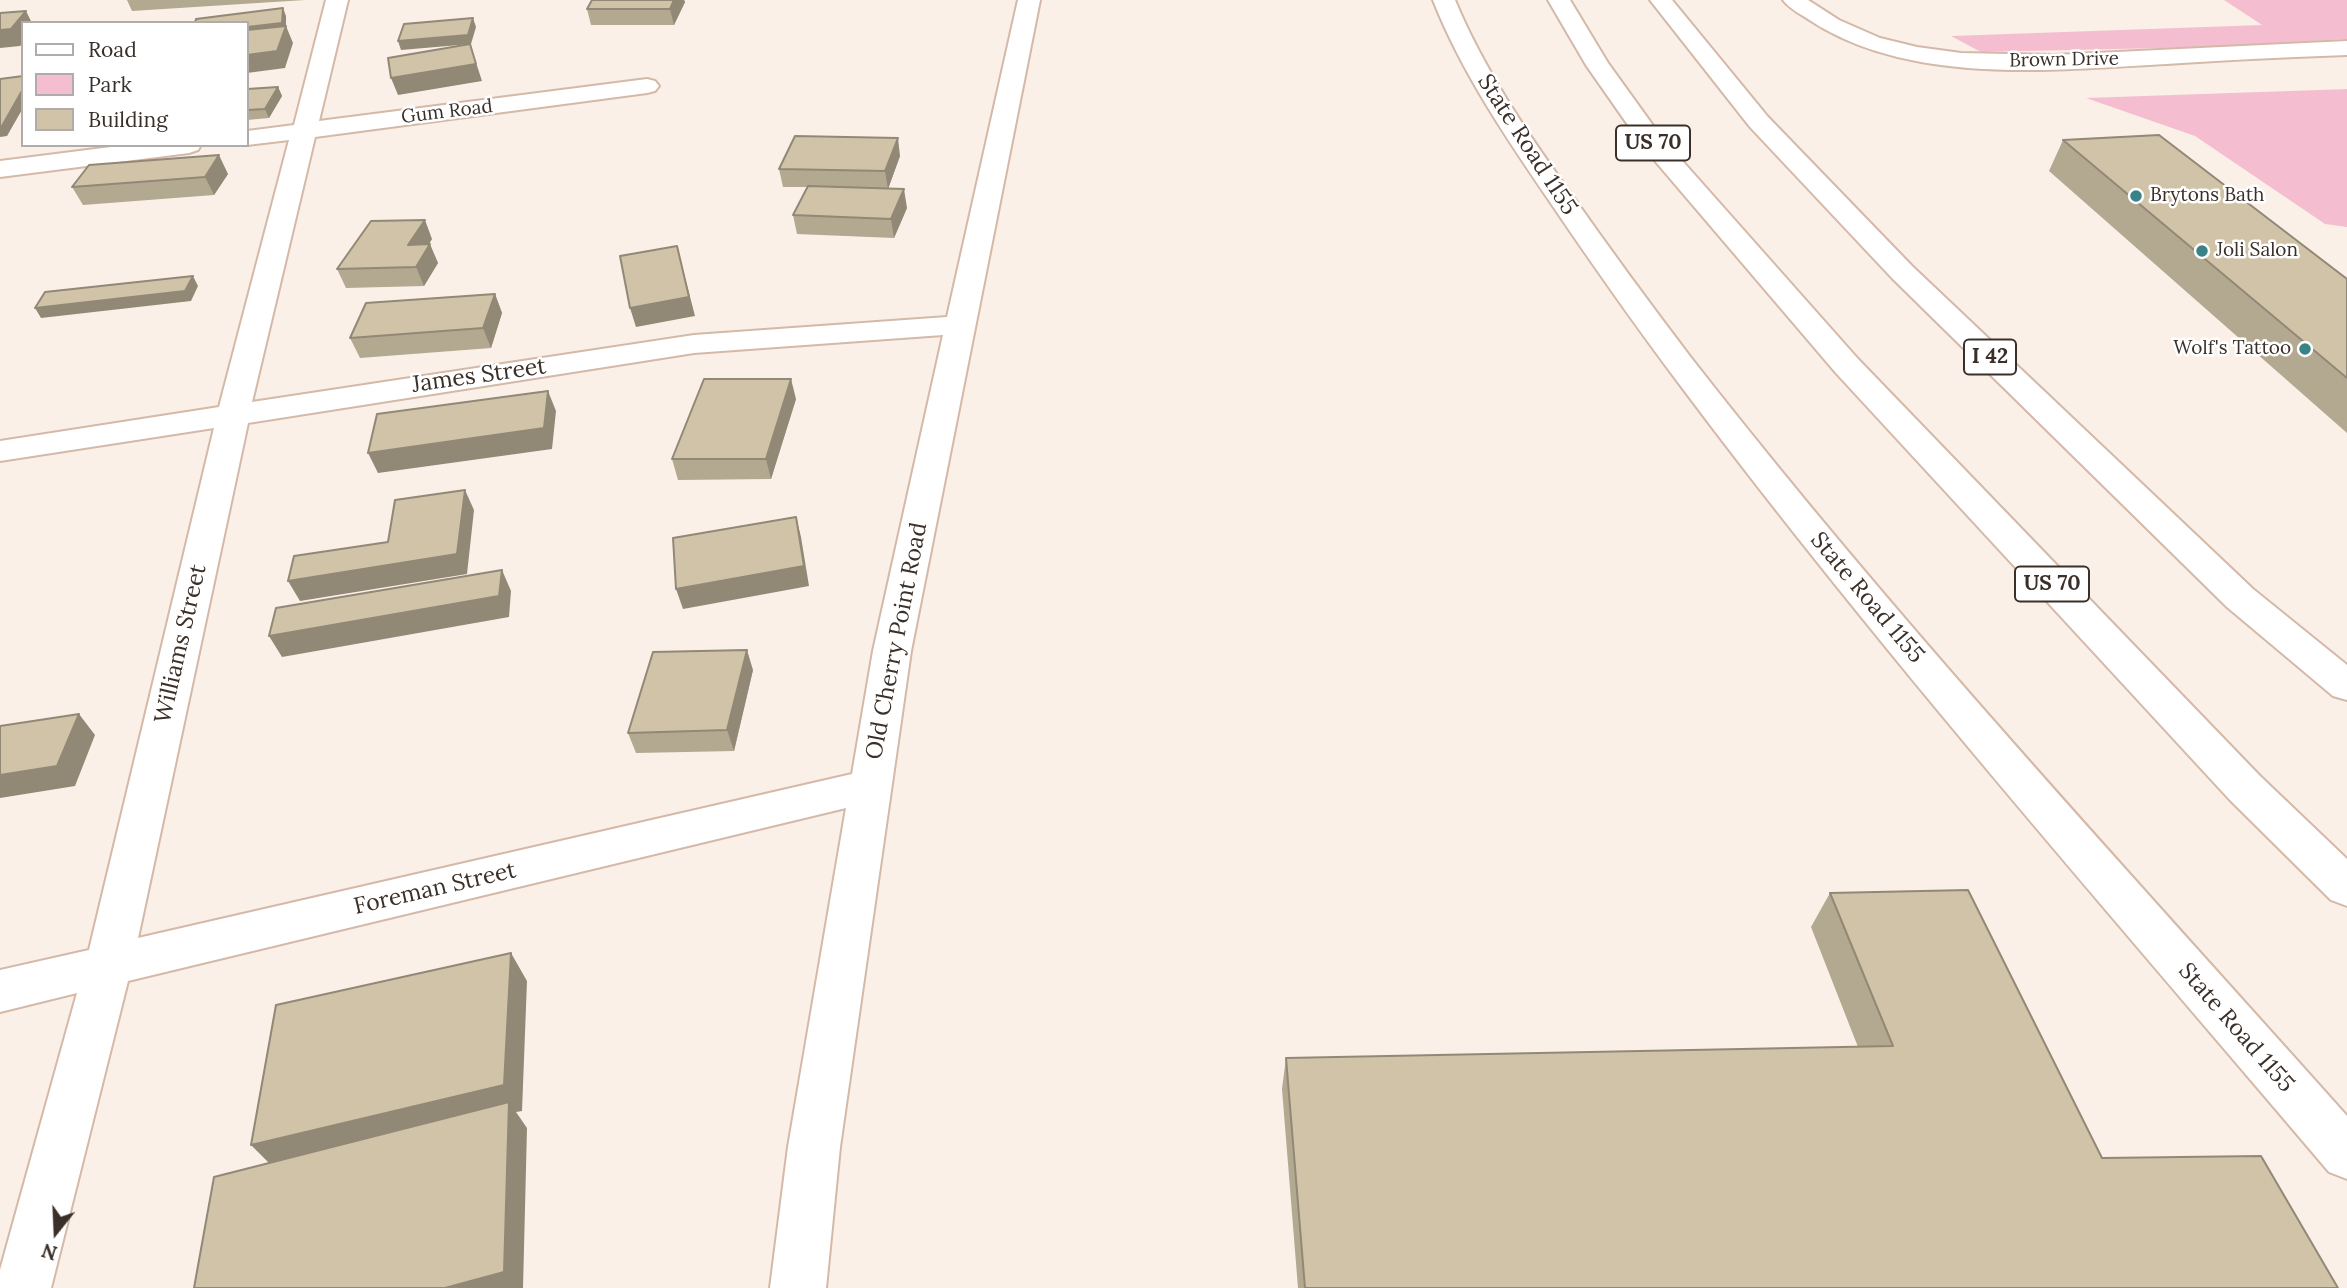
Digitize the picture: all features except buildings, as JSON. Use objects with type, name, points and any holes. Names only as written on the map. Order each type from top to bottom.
[{"type":"main road","name":"Williams Street","points":[[23,1288],[108,967],[233,415],[337,0]]},
{"type":"main road","name":"Old Cherry Point Road","points":[[798,1288],[814,1147],[892,651],[1029,0]]},
{"type":"main road","name":"State Road 1155","points":[[1444,0],[1458,35],[1521,141],[1632,301],[1748,453],[1914,656],[2347,1154]]},
{"type":"main road","name":"US 70","points":[[1559,0],[1597,65],[1653,143],[1847,366],[2245,788],[2347,887]]},
{"type":"main road","name":"I 42","points":[[1661,0],[1759,122],[1902,272],[2240,598],[2347,686]]},
{"type":"main road","name":"Brown Drive","points":[[1794,0],[1812,15],[1841,31],[1879,45],[1924,55],[1972,61],[2071,61],[2347,48]]},
{"type":"main road","name":"Gum Road","points":[[248,138],[647,86]]},
{"type":"main road","points":[[0,169],[173,147]]},
{"type":"main road","name":"James Street","points":[[0,451],[694,344],[961,325]]},
{"type":"main road","name":"Foreman Street","points":[[0,991],[870,786]]},
{"type":"green space","points":[[2224,0],[2347,0],[2347,39],[2209,47],[1981,52],[1951,36],[2262,25]]},
{"type":"green space","points":[[2347,89],[2347,227],[2325,224],[2195,136],[2086,98]]},
{"type":"place","name":"Brytons Bath","points":[[2136,196]]},
{"type":"place","name":"Joli Salon","points":[[2202,251]]},
{"type":"place","name":"Wolf's Tattoo","points":[[2305,349]]}]
